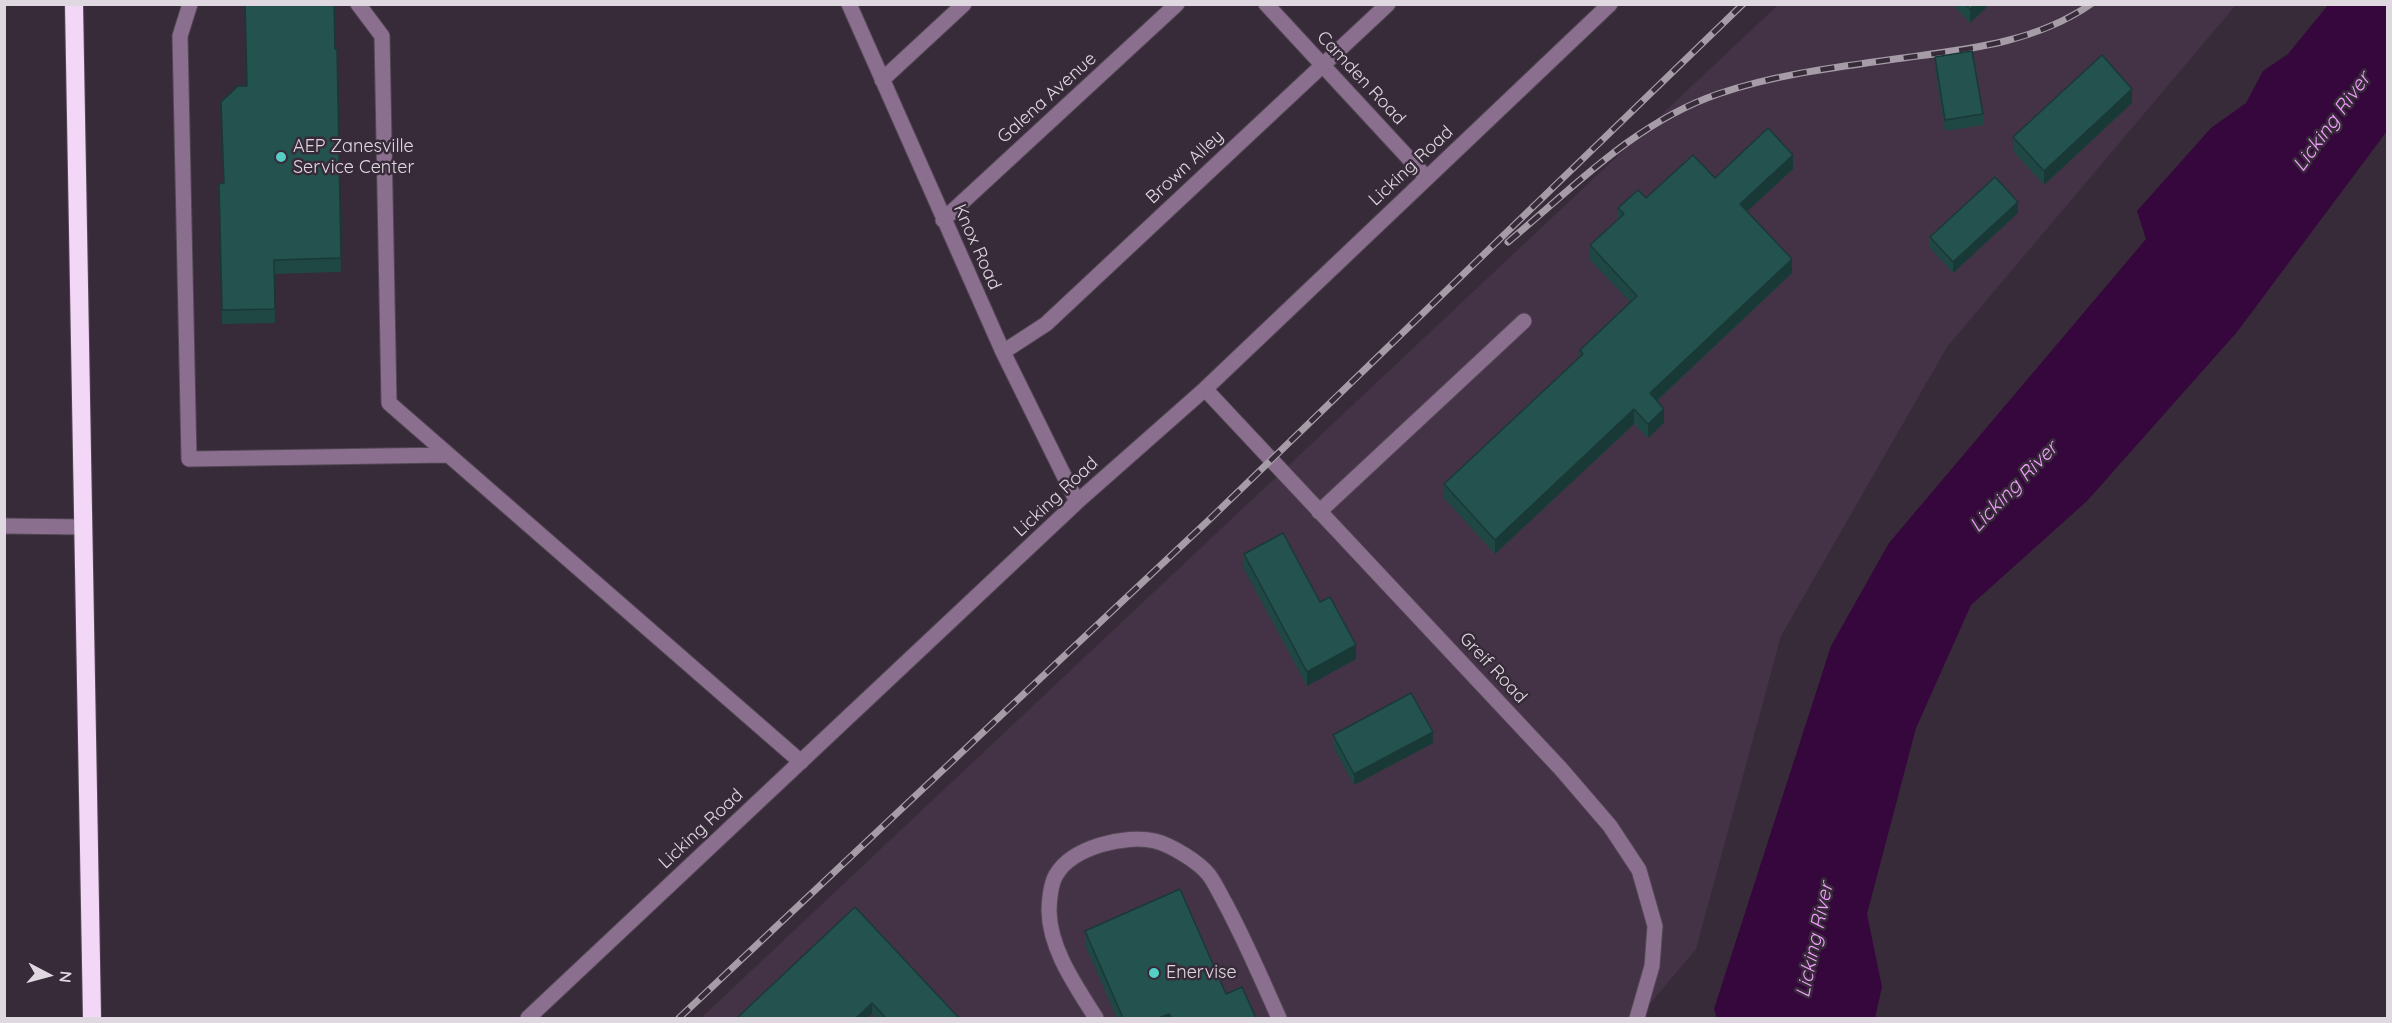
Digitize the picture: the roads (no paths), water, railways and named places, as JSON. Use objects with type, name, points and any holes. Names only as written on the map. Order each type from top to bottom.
[{"type":"highway","points":[[74,4],[92,1018]]},
{"type":"street","points":[[190,4],[180,36],[189,459],[447,455]]},
{"type":"street","points":[[358,4],[382,36],[389,403],[801,762]]},
{"type":"street","name":"Knox Road","points":[[849,4],[1003,352],[1077,502]]},
{"type":"street","points":[[882,80],[964,4]]},
{"type":"street","name":"Galena Avenue","points":[[943,220],[1177,4]]},
{"type":"street","name":"Camden Road","points":[[1266,4],[1427,178]]},
{"type":"street","name":"Brown Alley","points":[[1003,352],[1046,324],[1388,4]]},
{"type":"street","name":"Licking Road","points":[[528,1018],[1077,502],[1205,389],[1610,4]]},
{"type":"street","points":[[1319,512],[1524,321]]},
{"type":"street","name":"Greif Road","points":[[1205,389],[1561,768],[1610,826],[1639,870],[1655,926],[1652,966],[1637,1018]]},
{"type":"street","points":[[4,526],[84,526]]},
{"type":"street","points":[[1096,1018],[1064,966],[1049,911],[1056,875],[1066,864],[1090,848],[1121,839],[1155,842],[1191,859],[1209,874],[1232,915],[1279,1018]]},
{"type":"water","name":"Licking River","points":[[2328,5],[2387,5],[2387,131],[2237,332],[2087,501],[1971,605],[1916,728],[1867,914],[1882,987],[1875,1018],[1717,1018],[1714,1009],[1831,646],[1889,543],[2146,239],[2137,211],[2211,128],[2246,103],[2263,71],[2288,54]]},
{"type":"railway","points":[[679,1018],[1211,518],[1743,4]]},
{"type":"railway","points":[[1508,242],[1607,158],[1660,121],[1688,106],[1718,94],[1789,75],[1957,51],[2004,41],[2049,27],[2091,4]]},
{"type":"place","name":"AEP Zanesville Service Center","points":[[281,157]]},
{"type":"place","name":"Enervise","points":[[1154,973]]}]
